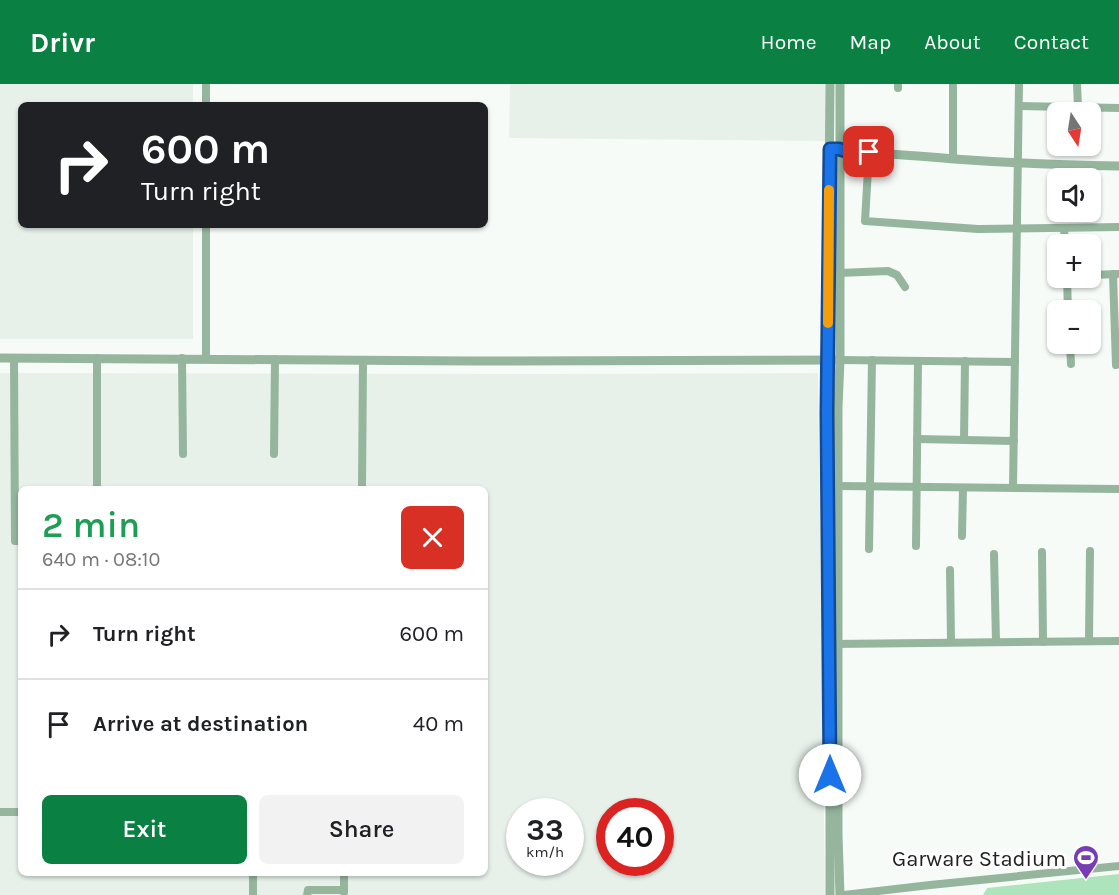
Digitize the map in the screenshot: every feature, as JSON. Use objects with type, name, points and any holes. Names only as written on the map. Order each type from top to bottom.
[{"type":"street","points":[[206,84],[206,102]]},
{"type":"street","points":[[830,84],[837,153],[840,360],[830,895]]},
{"type":"street","points":[[834,644],[827,522],[828,359],[840,84]]},
{"type":"street","points":[[953,84],[953,159]]},
{"type":"street","points":[[1013,488],[1019,84]]},
{"type":"street","points":[[1077,84],[1078,102]]},
{"type":"street","points":[[1019,106],[1047,106]]},
{"type":"street","points":[[1101,108],[1119,108]]},
{"type":"street","points":[[837,153],[869,152],[1018,163],[1119,166]]},
{"type":"street","points":[[869,152],[864,221],[978,229],[1119,227]]},
{"type":"street","points":[[206,228],[206,358]]},
{"type":"street","points":[[1064,228],[1064,234]]},
{"type":"street","points":[[839,273],[891,272],[897,275],[905,286]]},
{"type":"street","points":[[1116,274],[1116,365]]},
{"type":"street","points":[[1070,354],[1071,364]]},
{"type":"street","points":[[0,358],[480,361],[828,359],[1015,362]]},
{"type":"street","points":[[14,358],[15,541],[18,541]]},
{"type":"street","points":[[97,358],[97,486]]},
{"type":"street","points":[[182,358],[183,454]]},
{"type":"street","points":[[274,359],[274,454]]},
{"type":"street","points":[[362,486],[363,360]]},
{"type":"street","points":[[869,549],[872,360]]},
{"type":"street","points":[[916,546],[918,361]]},
{"type":"street","points":[[964,440],[965,361]]},
{"type":"street","points":[[917,440],[1014,441]]},
{"type":"street","points":[[839,486],[1119,489]]},
{"type":"street","points":[[962,536],[963,488]]},
{"type":"street","points":[[1089,641],[1090,551]]},
{"type":"street","points":[[1042,552],[1043,642]]},
{"type":"street","points":[[994,554],[996,642]]},
{"type":"street","points":[[950,570],[951,642]]},
{"type":"street","points":[[834,644],[1119,641]]},
{"type":"street","points":[[834,717],[840,895]]},
{"type":"street","points":[[0,812],[18,812]]},
{"type":"street","points":[[844,895],[1119,866]]},
{"type":"street","points":[[253,876],[253,895]]},
{"type":"street","points":[[307,895],[308,890],[344,892],[345,876]]},
{"type":"shaded area","points":[[0,84],[193,84],[193,102],[18,102],[18,228],[193,228],[193,339],[0,339]]},
{"type":"shaded area","points":[[510,84],[825,84],[825,141],[509,138]]},
{"type":"shaded area","points":[[0,373],[818,373],[825,895],[0,895]]},
{"type":"green space","name":"Garware Stadium","points":[[1119,874],[1119,895],[983,895],[987,888]]},
{"type":"slow traffic","points":[[828,323],[829,190]]},
{"type":"place","name":"Garware Stadium","points":[[1086,881]]},
{"type":"route","points":[[830,775],[827,522],[830,149],[869,152]]}]
